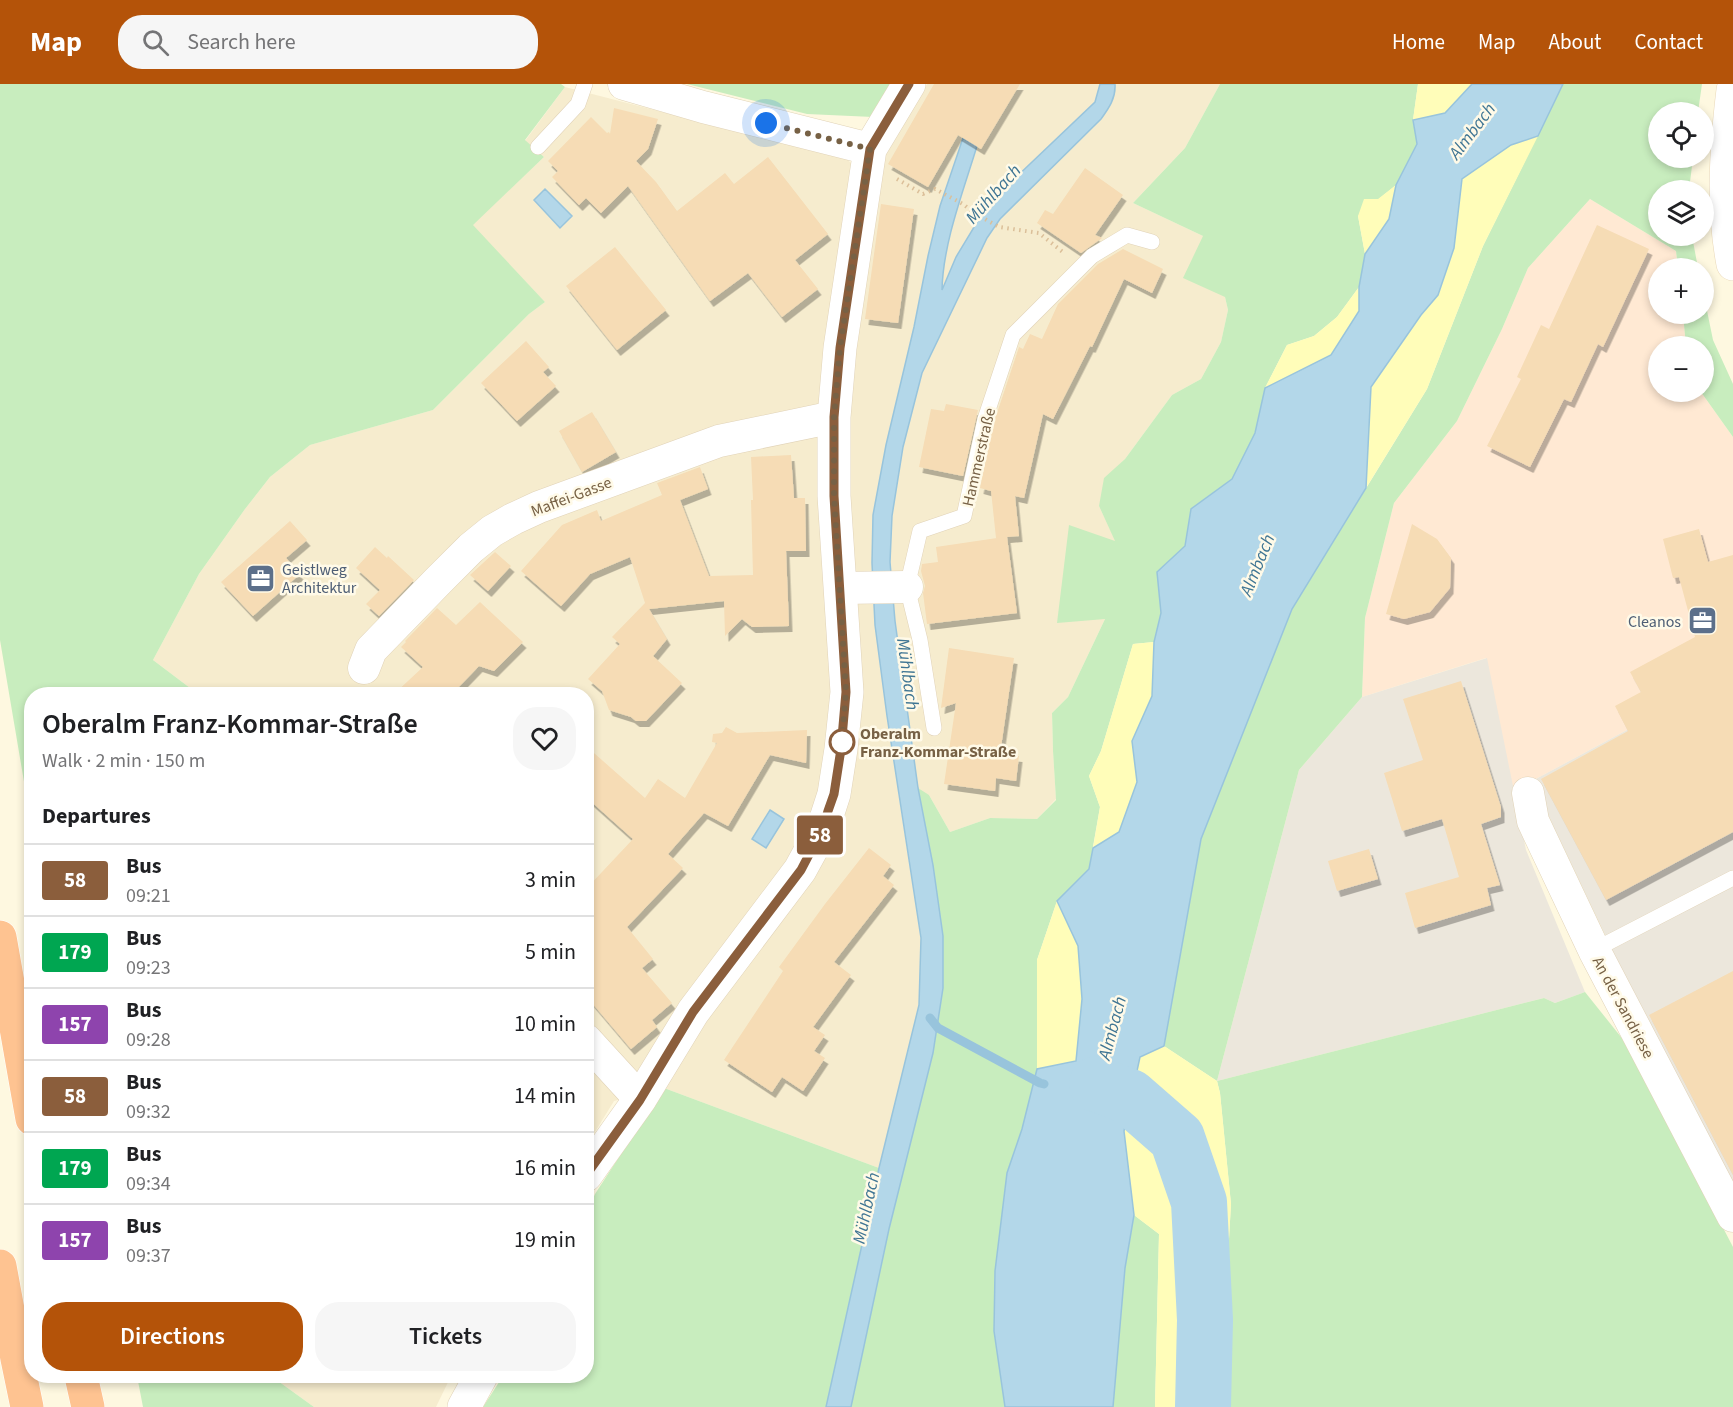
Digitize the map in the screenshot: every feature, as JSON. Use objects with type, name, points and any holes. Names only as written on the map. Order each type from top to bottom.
[{"type":"highway","points":[[0,937],[24,1074]]},
{"type":"highway","points":[[0,1266],[27,1407]]},
{"type":"highway","points":[[83,1383],[88,1407]]},
{"type":"street","points":[[624,84],[703,108],[870,149]]},
{"type":"street","points":[[594,1164],[640,1100],[693,1012],[801,870],[823,828],[834,794],[846,712],[849,588],[834,496],[834,417],[840,348],[870,149],[909,84]]},
{"type":"street","points":[[1733,90],[1726,148],[1727,236],[1733,264]]},
{"type":"street","name":"Maffei-Gasse","points":[[364,668],[371,650],[438,580],[492,531],[513,519],[539,507],[719,441],[834,417]]},
{"type":"street","points":[[849,588],[901,587]]},
{"type":"street","name":"An der Sandriese","points":[[1528,793],[1533,821],[1594,950],[1733,1216]]},
{"type":"street","points":[[594,1049],[640,1100]]},
{"type":"street","points":[[464,1407],[477,1383]]},
{"type":"lane","points":[[538,147],[578,104],[585,84]]},
{"type":"lane","name":"Hammerstraße","points":[[934,728],[920,640],[901,587],[920,531],[964,516],[985,419],[1013,335],[1092,256],[1128,235],[1152,242]]},
{"type":"lane","points":[[1594,950],[1733,878]]},
{"type":"path","points":[[935,189],[999,227],[1039,234],[1082,266]]},
{"type":"shaded area","points":[[927,84],[1220,84],[1185,148],[1133,203],[1203,236],[1228,310],[1221,342],[1201,379],[1172,395],[1118,466],[1099,506],[1116,542],[1105,619],[1068,697],[1052,713],[1056,799],[1037,819],[990,818],[950,832],[929,795],[898,791],[921,938],[919,1005],[879,1168],[664,1088],[614,1101],[594,1134],[594,687],[189,687],[153,660],[199,574],[270,477],[310,445],[433,410],[529,314],[545,302],[472,225],[544,157],[525,141],[565,87],[848,160],[858,170],[890,148]]},
{"type":"shaded area","points":[[1590,199],[1648,234],[1648,246],[1668,246],[1676,251],[1677,258],[1648,258],[1648,324],[1684,324],[1685,336],[1648,336],[1648,402],[1708,402],[1733,437],[1733,673],[1513,789],[1486,658],[1362,697],[1365,618],[1394,503],[1457,421],[1502,329],[1528,268]]},
{"type":"shaded area","points":[[1487,658],[1526,850],[1585,992],[1555,1003],[1544,998],[1217,1081],[1299,770],[1362,697]]},
{"type":"shaded area","points":[[1733,673],[1733,1204],[1532,781]]},
{"type":"shaded area","points":[[281,1383],[448,1383],[436,1407],[314,1407]]},
{"type":"green space","points":[[0,84],[561,84],[565,87],[525,140],[544,157],[473,225],[545,302],[529,314],[433,410],[310,445],[270,477],[199,574],[153,660],[189,687],[24,687],[24,782],[0,640]]},
{"type":"green space","points":[[687,84],[892,84],[873,117],[807,114]]},
{"type":"green space","points":[[1220,84],[1418,84],[1413,120],[1417,144],[1396,185],[1358,216],[1365,254],[1359,287],[1337,317],[1314,336],[1287,345],[1265,388],[1255,433],[1232,479],[1191,509],[1185,546],[1157,572],[1161,613],[1154,642],[1133,644],[1101,751],[1089,776],[1100,807],[1089,869],[1057,901],[1037,960],[1037,1069],[1022,1129],[1007,1173],[995,1271],[994,1331],[1005,1407],[851,1407],[889,1229],[933,1053],[933,865],[918,788],[929,795],[950,832],[990,818],[1037,819],[1056,800],[1052,713],[1068,697],[1105,619],[1057,623],[1069,525],[1115,541],[1099,506],[1104,478],[1125,459],[1172,395],[1201,379],[1221,342],[1228,310],[1225,297],[1183,278],[1203,236],[1133,203],[1185,148]]},
{"type":"green space","points":[[1563,84],[1702,84],[1699,102],[1648,102],[1648,168],[1692,168],[1690,180],[1648,180],[1648,234],[1590,199],[1528,268],[1502,329],[1457,421],[1394,503],[1365,618],[1362,697],[1299,770],[1217,1081],[1164,1046],[1201,839],[1292,609],[1427,389],[1483,246]]},
{"type":"green space","points":[[1668,246],[1694,246],[1696,258],[1677,258],[1676,251]]},
{"type":"green space","points":[[1684,324],[1710,324],[1712,336],[1685,336]]},
{"type":"green space","points":[[1714,342],[1733,384],[1733,437],[1708,402],[1714,402]]},
{"type":"green space","points":[[1585,992],[1629,1047],[1733,1247],[1733,1407],[1224,1407],[1220,1395],[1231,1204],[1217,1081],[1544,998],[1555,1003]]},
{"type":"green space","points":[[664,1088],[879,1168],[826,1407],[483,1407],[498,1383],[594,1383],[595,1194]]},
{"type":"green space","points":[[1134,1215],[1159,1234],[1155,1407],[1113,1407],[1125,1268]]},
{"type":"green space","points":[[138,1383],[281,1383],[314,1407],[143,1407]]},
{"type":"sand","points":[[1418,84],[1472,84],[1445,113],[1413,120]]},
{"type":"sand","points":[[1538,136],[1483,246],[1427,389],[1366,488],[1371,387],[1421,315],[1438,295],[1454,248],[1462,179],[1511,145]]},
{"type":"sand","points":[[1396,185],[1389,219],[1365,254],[1358,216],[1364,199],[1378,199]]},
{"type":"sand","points":[[1359,287],[1359,311],[1331,355],[1265,388],[1287,345],[1314,336],[1337,317]]},
{"type":"sand","points":[[1154,642],[1152,696],[1132,741],[1137,782],[1119,833],[1093,848],[1100,807],[1089,776],[1101,751],[1133,644]]},
{"type":"sand","points":[[1057,901],[1078,946],[1082,999],[1076,1062],[1037,1069],[1037,960]]},
{"type":"sand","points":[[1164,1046],[1217,1081],[1220,1093],[1231,1204],[1220,1395],[1224,1407],[1155,1407],[1159,1234],[1134,1215],[1124,1131],[1140,1057]]},
{"type":"water","points":[[1100,84],[1115,84],[1113,98],[1101,119],[1000,219],[987,238],[922,373],[903,447],[892,516],[890,562],[895,621],[918,788],[933,865],[943,936],[943,988],[933,1053],[889,1229],[851,1407],[826,1407],[879,1168],[919,1005],[921,938],[875,625],[872,563],[873,515],[886,445],[940,206],[963,138],[977,146],[950,236],[942,290],[956,257],[988,204],[1095,102]]},
{"type":"water","points":[[1472,84],[1563,84],[1538,136],[1511,145],[1462,179],[1454,248],[1438,295],[1421,315],[1371,387],[1366,488],[1292,609],[1201,839],[1164,1046],[1140,1057],[1124,1131],[1134,1215],[1125,1268],[1113,1407],[1005,1407],[994,1331],[995,1271],[1007,1173],[1022,1129],[1037,1069],[1076,1061],[1082,999],[1078,946],[1057,901],[1089,869],[1093,848],[1119,832],[1137,782],[1132,741],[1152,696],[1154,642],[1161,613],[1157,572],[1185,546],[1191,509],[1232,479],[1255,433],[1265,388],[1331,355],[1359,311],[1359,287],[1365,254],[1389,219],[1396,185],[1417,144],[1413,120],[1445,113]]},
{"type":"water","points":[[545,189],[572,216],[560,228],[534,200]]},
{"type":"water","points":[[770,810],[784,819],[766,848],[752,839]]},
{"type":"building","points":[[934,84],[1020,84],[981,149],[958,135],[928,187],[888,164]]},
{"type":"building","points":[[614,108],[658,119],[648,149],[636,161],[656,182],[677,211],[725,173],[734,184],[768,157],[828,234],[795,260],[818,289],[782,317],[748,273],[710,301],[628,186],[601,213],[586,198],[579,205],[552,177],[558,171],[548,161],[591,117],[610,134]]},
{"type":"building","points":[[1085,168],[1123,195],[1095,235],[1102,238],[1081,253],[1037,223],[1045,210],[1053,214]]},
{"type":"building","points":[[881,204],[914,209],[898,323],[865,319]]},
{"type":"building","points":[[1597,225],[1649,249],[1603,347],[1598,344],[1571,402],[1564,399],[1530,467],[1487,446],[1521,379],[1517,377],[1541,325],[1549,329]]},
{"type":"building","points":[[615,247],[666,310],[617,350],[566,286]]},
{"type":"building","points":[[1123,249],[1163,269],[1152,293],[1124,279],[1092,347],[1090,346],[1053,419],[1043,414],[1024,498],[1015,496],[1019,536],[1007,537],[1017,613],[927,624],[922,564],[938,562],[936,547],[997,538],[991,491],[980,488],[994,422],[1019,347],[1023,349],[1030,334],[1042,339],[1058,304],[1098,264]]},
{"type":"building","points":[[526,341],[549,367],[543,372],[556,386],[517,421],[481,383]]},
{"type":"building","points":[[946,404],[978,410],[963,476],[919,467],[931,409],[944,411]]},
{"type":"building","points":[[592,412],[616,452],[582,472],[559,431]]},
{"type":"building","points":[[791,455],[794,498],[805,498],[806,551],[786,551],[789,626],[752,627],[742,619],[725,636],[724,601],[649,609],[667,639],[653,656],[682,683],[646,721],[636,721],[631,717],[609,710],[602,691],[588,679],[620,644],[612,637],[645,603],[630,557],[590,574],[561,606],[521,571],[562,525],[597,510],[601,521],[662,495],[657,483],[700,467],[708,489],[680,500],[709,576],[753,575],[751,457]]},
{"type":"building","name":"Geistlweg Architektur","points":[[290,521],[307,540],[286,558],[300,574],[253,616],[221,582]]},
{"type":"building","points":[[1412,524],[1437,539],[1451,558],[1450,588],[1430,612],[1404,619],[1386,614]]},
{"type":"building","points":[[1699,529],[1708,562],[1733,555],[1733,832],[1606,900],[1541,779],[1628,731],[1615,706],[1641,692],[1630,672],[1695,637],[1679,577],[1673,578],[1663,539]]},
{"type":"building","points":[[375,547],[414,580],[379,616],[366,604],[380,590],[356,568]]},
{"type":"building","points":[[495,552],[511,566],[488,591],[470,575]]},
{"type":"building","points":[[480,602],[523,642],[494,671],[479,666],[459,687],[402,687],[423,667],[401,647],[405,641],[437,608],[456,625]]},
{"type":"building","points":[[949,648],[1014,658],[1000,754],[1019,756],[1016,781],[996,778],[995,791],[944,784],[956,703],[941,708]]},
{"type":"building","points":[[1461,681],[1501,807],[1501,817],[1481,824],[1500,885],[1487,888],[1491,905],[1415,928],[1405,893],[1459,877],[1442,819],[1402,831],[1384,773],[1423,760],[1403,699]]},
{"type":"building","points":[[726,727],[737,733],[807,730],[806,763],[770,755],[728,826],[704,813],[668,854],[683,868],[627,927],[653,959],[642,968],[672,1003],[652,1020],[657,1027],[631,1049],[594,1005],[594,880],[633,839],[594,804],[594,753],[645,798],[658,779],[685,798],[717,743],[712,742],[713,734],[722,733]]},
{"type":"building","points":[[869,848],[891,865],[883,876],[894,885],[834,962],[851,975],[813,1027],[825,1035],[814,1051],[825,1058],[803,1091],[782,1077],[772,1092],[724,1060],[783,971],[779,967]]},
{"type":"building","points":[[1369,849],[1378,879],[1337,891],[1328,861]]},
{"type":"building","points":[[1733,971],[1733,1175],[1649,1015]]},
{"type":"waterway","name":"Mühlbach","points":[[930,1018],[938,1028],[1044,1084]]},
{"type":"waterway","name":"Almbach","points":[[1097,1084],[1130,1097],[1177,1138],[1199,1202],[1205,1320],[1203,1407]]},
{"type":"bus line","name":"58","points":[[594,1164],[640,1100],[693,1012],[801,870],[823,828],[834,794],[846,712],[841,588],[834,496],[834,417],[840,348],[870,149],[909,84]]},
{"type":"place","name":"Geistlweg Architektur","points":[[261,578]]},
{"type":"place","name":"Cleanos","points":[[1702,621]]},
{"type":"place","name":"Oberalm Franz-Kommar-Straße","points":[[842,742]]},
{"type":"route","points":[[766,123],[870,149],[840,348],[834,417],[834,496],[846,692],[841,749],[842,742]]}]
